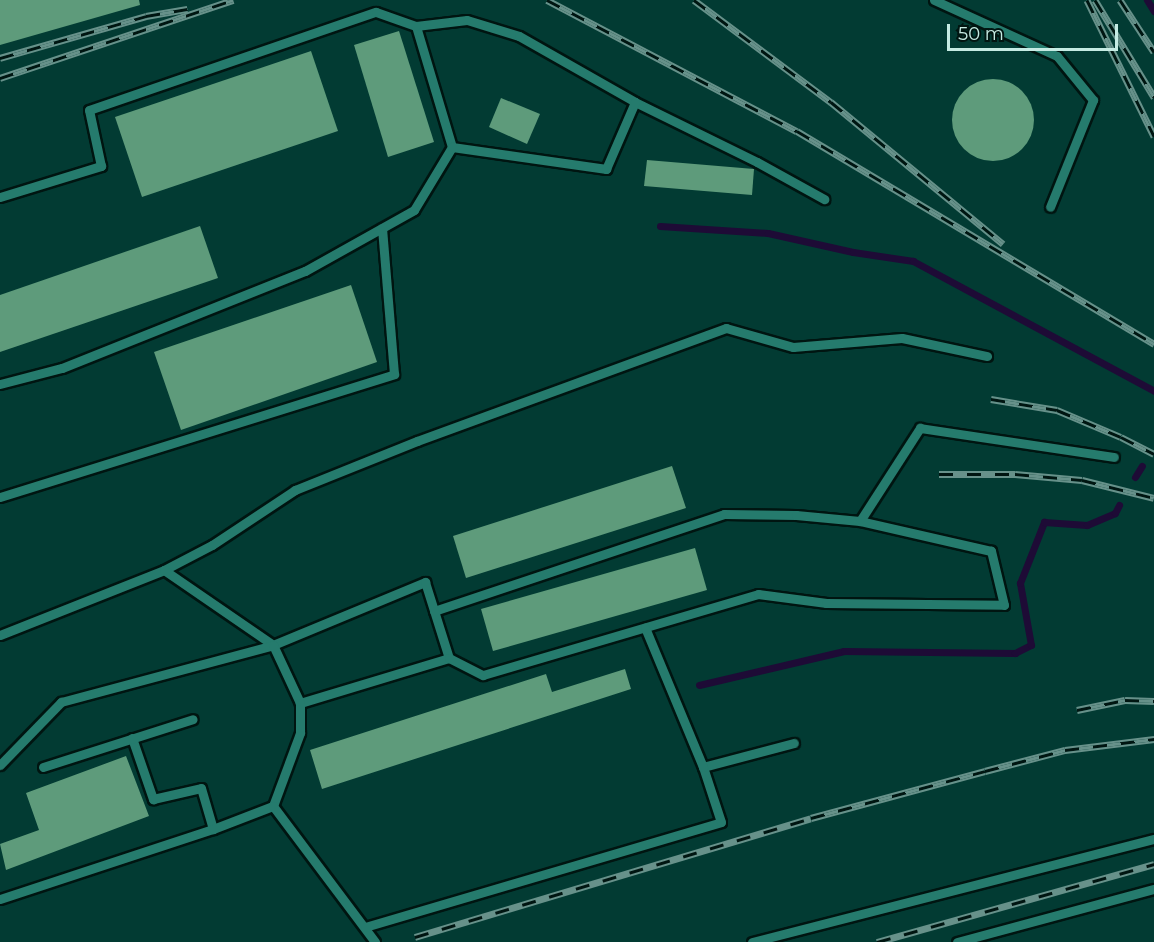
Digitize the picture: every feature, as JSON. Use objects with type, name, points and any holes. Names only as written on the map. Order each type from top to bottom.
[{"type":"lane","points":[[934,0],[1057,56],[1093,100],[1050,207]]},
{"type":"lane","points":[[0,197],[101,166],[88,110],[376,12],[416,26],[466,20],[519,36],[635,102],[757,162],[824,199]]},
{"type":"lane","points":[[0,384],[62,368],[305,271],[414,210],[452,147],[416,26]]},
{"type":"lane","points":[[452,147],[606,170],[635,102]]},
{"type":"lane","points":[[0,496],[394,374],[382,228]]},
{"type":"lane","points":[[0,635],[164,570],[212,545],[295,490],[417,441],[726,328],[793,347],[902,338],[987,356]]},
{"type":"lane","points":[[860,520],[920,428],[1114,457]]},
{"type":"lane","points":[[300,703],[449,658],[483,675],[758,594],[826,603],[1004,605],[990,551],[860,520],[796,515],[724,514],[434,611]]},
{"type":"lane","points":[[0,898],[213,829],[273,806],[300,733],[300,703],[273,645],[164,570]]},
{"type":"lane","points":[[0,765],[61,702],[273,645],[425,582],[449,658]]},
{"type":"lane","points":[[365,927],[721,822],[703,767],[645,628]]},
{"type":"lane","points":[[43,767],[193,719]]},
{"type":"lane","points":[[132,738],[153,799],[201,788],[213,829]]},
{"type":"lane","points":[[703,767],[794,743]]},
{"type":"lane","points":[[273,806],[375,942]]},
{"type":"lane","points":[[752,942],[1154,839]]},
{"type":"lane","points":[[957,942],[1154,889]]},
{"type":"shaded area","points":[[0,0],[1154,0],[1154,942],[0,942]]},
{"type":"building","points":[[0,0],[139,0],[140,5],[0,45]]},
{"type":"building","points":[[399,31],[434,142],[388,157],[354,45]]},
{"type":"building","points":[[311,51],[338,131],[142,197],[115,117]]},
{"type":"building","points":[[993,79],[1009,82],[1022,91],[1031,104],[1034,120],[1031,136],[1022,149],[1009,158],[993,161],[977,158],[964,149],[955,136],[952,120],[955,104],[964,91],[977,82]]},
{"type":"building","points":[[501,98],[540,114],[527,144],[489,127]]},
{"type":"building","points":[[647,160],[754,169],[752,195],[644,186]]},
{"type":"building","points":[[200,226],[218,278],[0,352],[0,295]]},
{"type":"building","points":[[351,285],[377,362],[181,430],[154,352]]},
{"type":"building","points":[[672,466],[686,508],[466,578],[453,536]]},
{"type":"building","points":[[695,548],[707,590],[493,651],[481,609]]},
{"type":"building","points":[[625,669],[631,689],[322,789],[310,750],[546,674],[552,692]]},
{"type":"building","points":[[126,756],[149,816],[6,870],[0,844],[39,830],[26,793]]},
{"type":"waterway","points":[[1147,0],[1154,11]]},
{"type":"waterway","points":[[660,226],[768,233],[853,252],[913,261],[1154,391]]},
{"type":"waterway","points":[[1135,477],[1142,466]]},
{"type":"waterway","points":[[699,685],[844,651],[1015,653],[1031,645],[1020,583],[1044,522],[1087,525],[1115,513],[1119,505]]},
{"type":"railway","points":[[0,78],[233,0]]},
{"type":"railway","points":[[547,0],[797,131],[1154,344]]},
{"type":"railway","points":[[694,0],[831,102],[1003,244]]},
{"type":"railway","points":[[1087,0],[1154,136]]},
{"type":"railway","points":[[1095,0],[1154,97]]},
{"type":"railway","points":[[1120,0],[1154,52]]},
{"type":"railway","points":[[0,58],[146,16],[187,9]]},
{"type":"railway","points":[[991,399],[1057,410],[1121,437],[1154,454]]},
{"type":"railway","points":[[939,474],[1015,474],[1082,480],[1154,498]]},
{"type":"railway","points":[[1077,710],[1125,700],[1154,701]]},
{"type":"railway","points":[[415,937],[811,818],[985,771],[1065,750],[1154,739]]},
{"type":"railway","points":[[877,942],[1154,864]]}]
